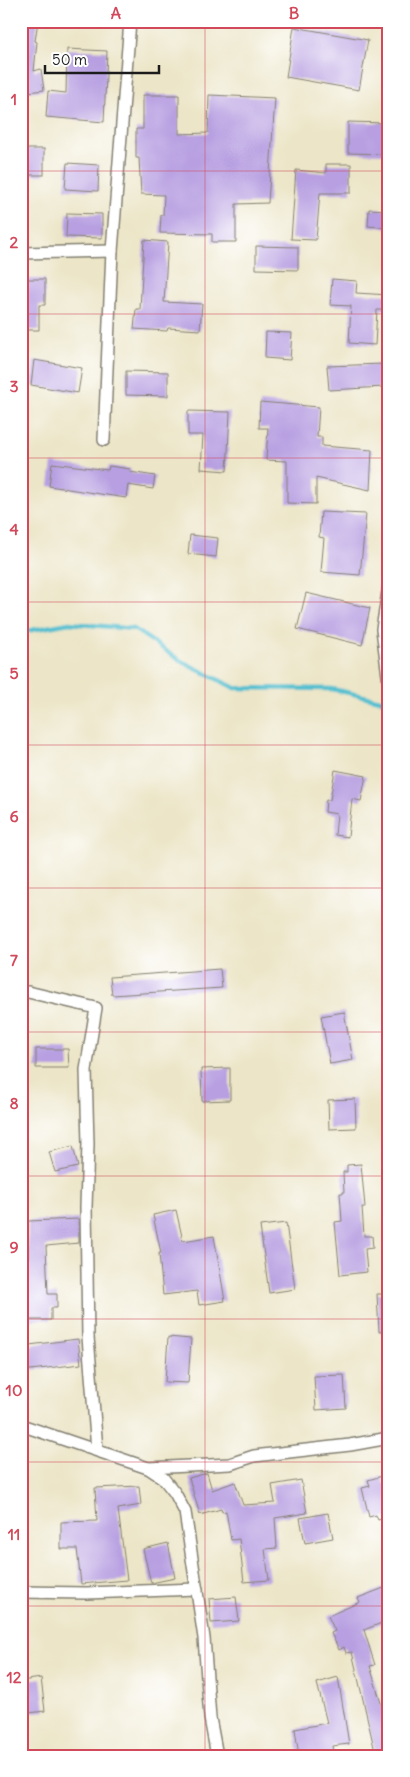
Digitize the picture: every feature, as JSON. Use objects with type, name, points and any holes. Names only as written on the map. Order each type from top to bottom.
[{"type":"street","points":[[104,440],[112,252],[130,21]]},
{"type":"street","points":[[21,253],[112,252]]},
{"type":"street","points":[[389,585],[382,629],[388,684],[389,737]]},
{"type":"street","points":[[21,992],[96,1008],[86,1070],[88,1144],[86,1207],[88,1338],[97,1450]]},
{"type":"street","points":[[21,1425],[148,1468],[163,1478],[175,1493],[185,1512],[204,1638],[210,1718],[216,1756]]},
{"type":"street","points":[[148,1468],[230,1464],[254,1456],[350,1445],[389,1438]]},
{"type":"street","points":[[21,1592],[86,1593],[197,1589]]},
{"type":"building","points":[[21,21],[38,21],[34,71],[41,69],[44,90],[21,93]]},
{"type":"building","points":[[294,27],[368,40],[359,90],[286,77]]},
{"type":"building","points":[[67,49],[107,51],[104,122],[46,117],[48,91],[66,93]]},
{"type":"building","points":[[143,95],[179,95],[179,134],[208,133],[209,95],[275,98],[268,203],[236,204],[236,242],[212,242],[212,234],[160,233],[164,195],[141,194],[139,158],[136,158],[136,129],[143,129]]},
{"type":"building","points":[[348,122],[387,123],[386,154],[348,153]]},
{"type":"building","points":[[21,149],[44,149],[44,175],[21,175]]},
{"type":"building","points":[[67,163],[99,165],[98,191],[65,189]]},
{"type":"building","points":[[326,164],[351,164],[351,193],[320,193],[316,240],[291,239],[296,170],[326,173]]},
{"type":"building","points":[[369,209],[389,210],[389,228],[368,226]]},
{"type":"building","points":[[67,213],[102,214],[102,238],[66,237]]},
{"type":"building","points":[[144,240],[168,242],[164,302],[202,304],[200,330],[168,328],[167,331],[134,329],[136,309],[140,309]]},
{"type":"building","points":[[256,246],[298,247],[298,270],[256,269]]},
{"type":"building","points":[[21,279],[45,279],[45,305],[39,305],[39,330],[21,330]]},
{"type":"building","points":[[332,279],[357,281],[356,293],[389,295],[389,310],[377,310],[375,345],[349,343],[351,306],[330,305]]},
{"type":"building","points":[[266,332],[292,333],[290,360],[265,358]]},
{"type":"building","points":[[34,360],[82,368],[78,393],[31,385]]},
{"type":"building","points":[[383,364],[384,387],[329,390],[327,366]]},
{"type":"building","points":[[126,371],[168,372],[168,396],[126,395]]},
{"type":"building","points":[[260,402],[319,407],[317,437],[322,437],[322,446],[372,450],[370,490],[316,478],[316,504],[287,503],[287,461],[266,460],[268,428],[259,428]]},
{"type":"building","points":[[188,411],[230,412],[227,471],[201,469],[203,435],[188,435]]},
{"type":"building","points":[[52,463],[108,470],[109,466],[131,469],[130,472],[155,476],[153,489],[128,485],[126,498],[49,486]]},
{"type":"building","points":[[321,512],[366,514],[360,575],[321,572],[324,538],[319,537]]},
{"type":"building","points":[[190,535],[218,538],[216,557],[188,554]]},
{"type":"building","points":[[306,593],[370,608],[362,645],[297,629]]},
{"type":"building","points":[[335,770],[366,776],[361,801],[352,799],[348,837],[335,835],[337,814],[325,812],[326,800],[330,800]]},
{"type":"building","points":[[220,969],[222,988],[112,995],[110,977]]},
{"type":"building","points":[[344,1012],[353,1060],[330,1064],[321,1016]]},
{"type":"building","points":[[36,1049],[68,1049],[69,1068],[36,1068]]},
{"type":"building","points":[[230,1068],[230,1100],[202,1101],[201,1069]]},
{"type":"building","points":[[355,1099],[356,1128],[329,1129],[328,1100]]},
{"type":"building","points":[[73,1146],[78,1167],[55,1172],[49,1152]]},
{"type":"building","points":[[361,1164],[365,1207],[362,1207],[364,1236],[372,1236],[373,1248],[365,1249],[367,1272],[340,1275],[335,1222],[342,1221],[340,1193],[344,1193],[343,1172],[347,1172],[347,1165]]},
{"type":"building","points":[[176,1210],[183,1241],[214,1236],[225,1301],[199,1305],[197,1291],[163,1295],[159,1253],[161,1253],[153,1215]]},
{"type":"building","points":[[79,1219],[79,1243],[46,1246],[48,1294],[57,1294],[57,1308],[51,1308],[51,1320],[23,1320],[21,1259],[28,1259],[28,1221]]},
{"type":"building","points":[[286,1223],[295,1289],[269,1293],[260,1226]]},
{"type":"building","points":[[377,1294],[389,1294],[389,1331],[379,1332]]},
{"type":"building","points":[[168,1337],[191,1339],[188,1383],[165,1382]]},
{"type":"building","points":[[78,1339],[81,1364],[22,1371],[21,1346]]},
{"type":"building","points":[[344,1375],[346,1408],[316,1410],[314,1376]]},
{"type":"building","points":[[207,1473],[212,1490],[235,1482],[243,1505],[275,1503],[272,1485],[301,1480],[307,1513],[275,1518],[277,1548],[265,1549],[269,1580],[244,1582],[239,1539],[231,1540],[226,1511],[222,1512],[221,1509],[200,1515],[189,1478]]},
{"type":"building","points":[[382,1476],[384,1484],[389,1482],[389,1517],[378,1520],[376,1515],[369,1517],[362,1488],[370,1486],[368,1480]]},
{"type":"building","points":[[139,1486],[141,1505],[118,1509],[127,1580],[81,1584],[77,1549],[61,1549],[61,1522],[97,1521],[95,1488]]},
{"type":"building","points":[[328,1513],[333,1538],[305,1543],[300,1518]]},
{"type":"building","points":[[168,1543],[175,1578],[151,1583],[143,1549]]},
{"type":"building","points":[[389,1586],[389,1620],[364,1630],[375,1665],[370,1666],[383,1710],[389,1709],[389,1756],[376,1756],[352,1652],[346,1653],[344,1647],[339,1650],[331,1633],[335,1631],[328,1616],[360,1602],[358,1598]]},
{"type":"building","points":[[236,1597],[239,1621],[211,1623],[209,1599]]},
{"type":"building","points":[[338,1677],[349,1744],[332,1746],[334,1756],[299,1756],[295,1729],[327,1723],[317,1683]]},
{"type":"building","points":[[41,1678],[45,1711],[21,1714],[21,1681]]},
{"type":"waterway","points":[[21,632],[69,623],[134,629],[181,661],[235,688],[332,689],[389,702]]}]
